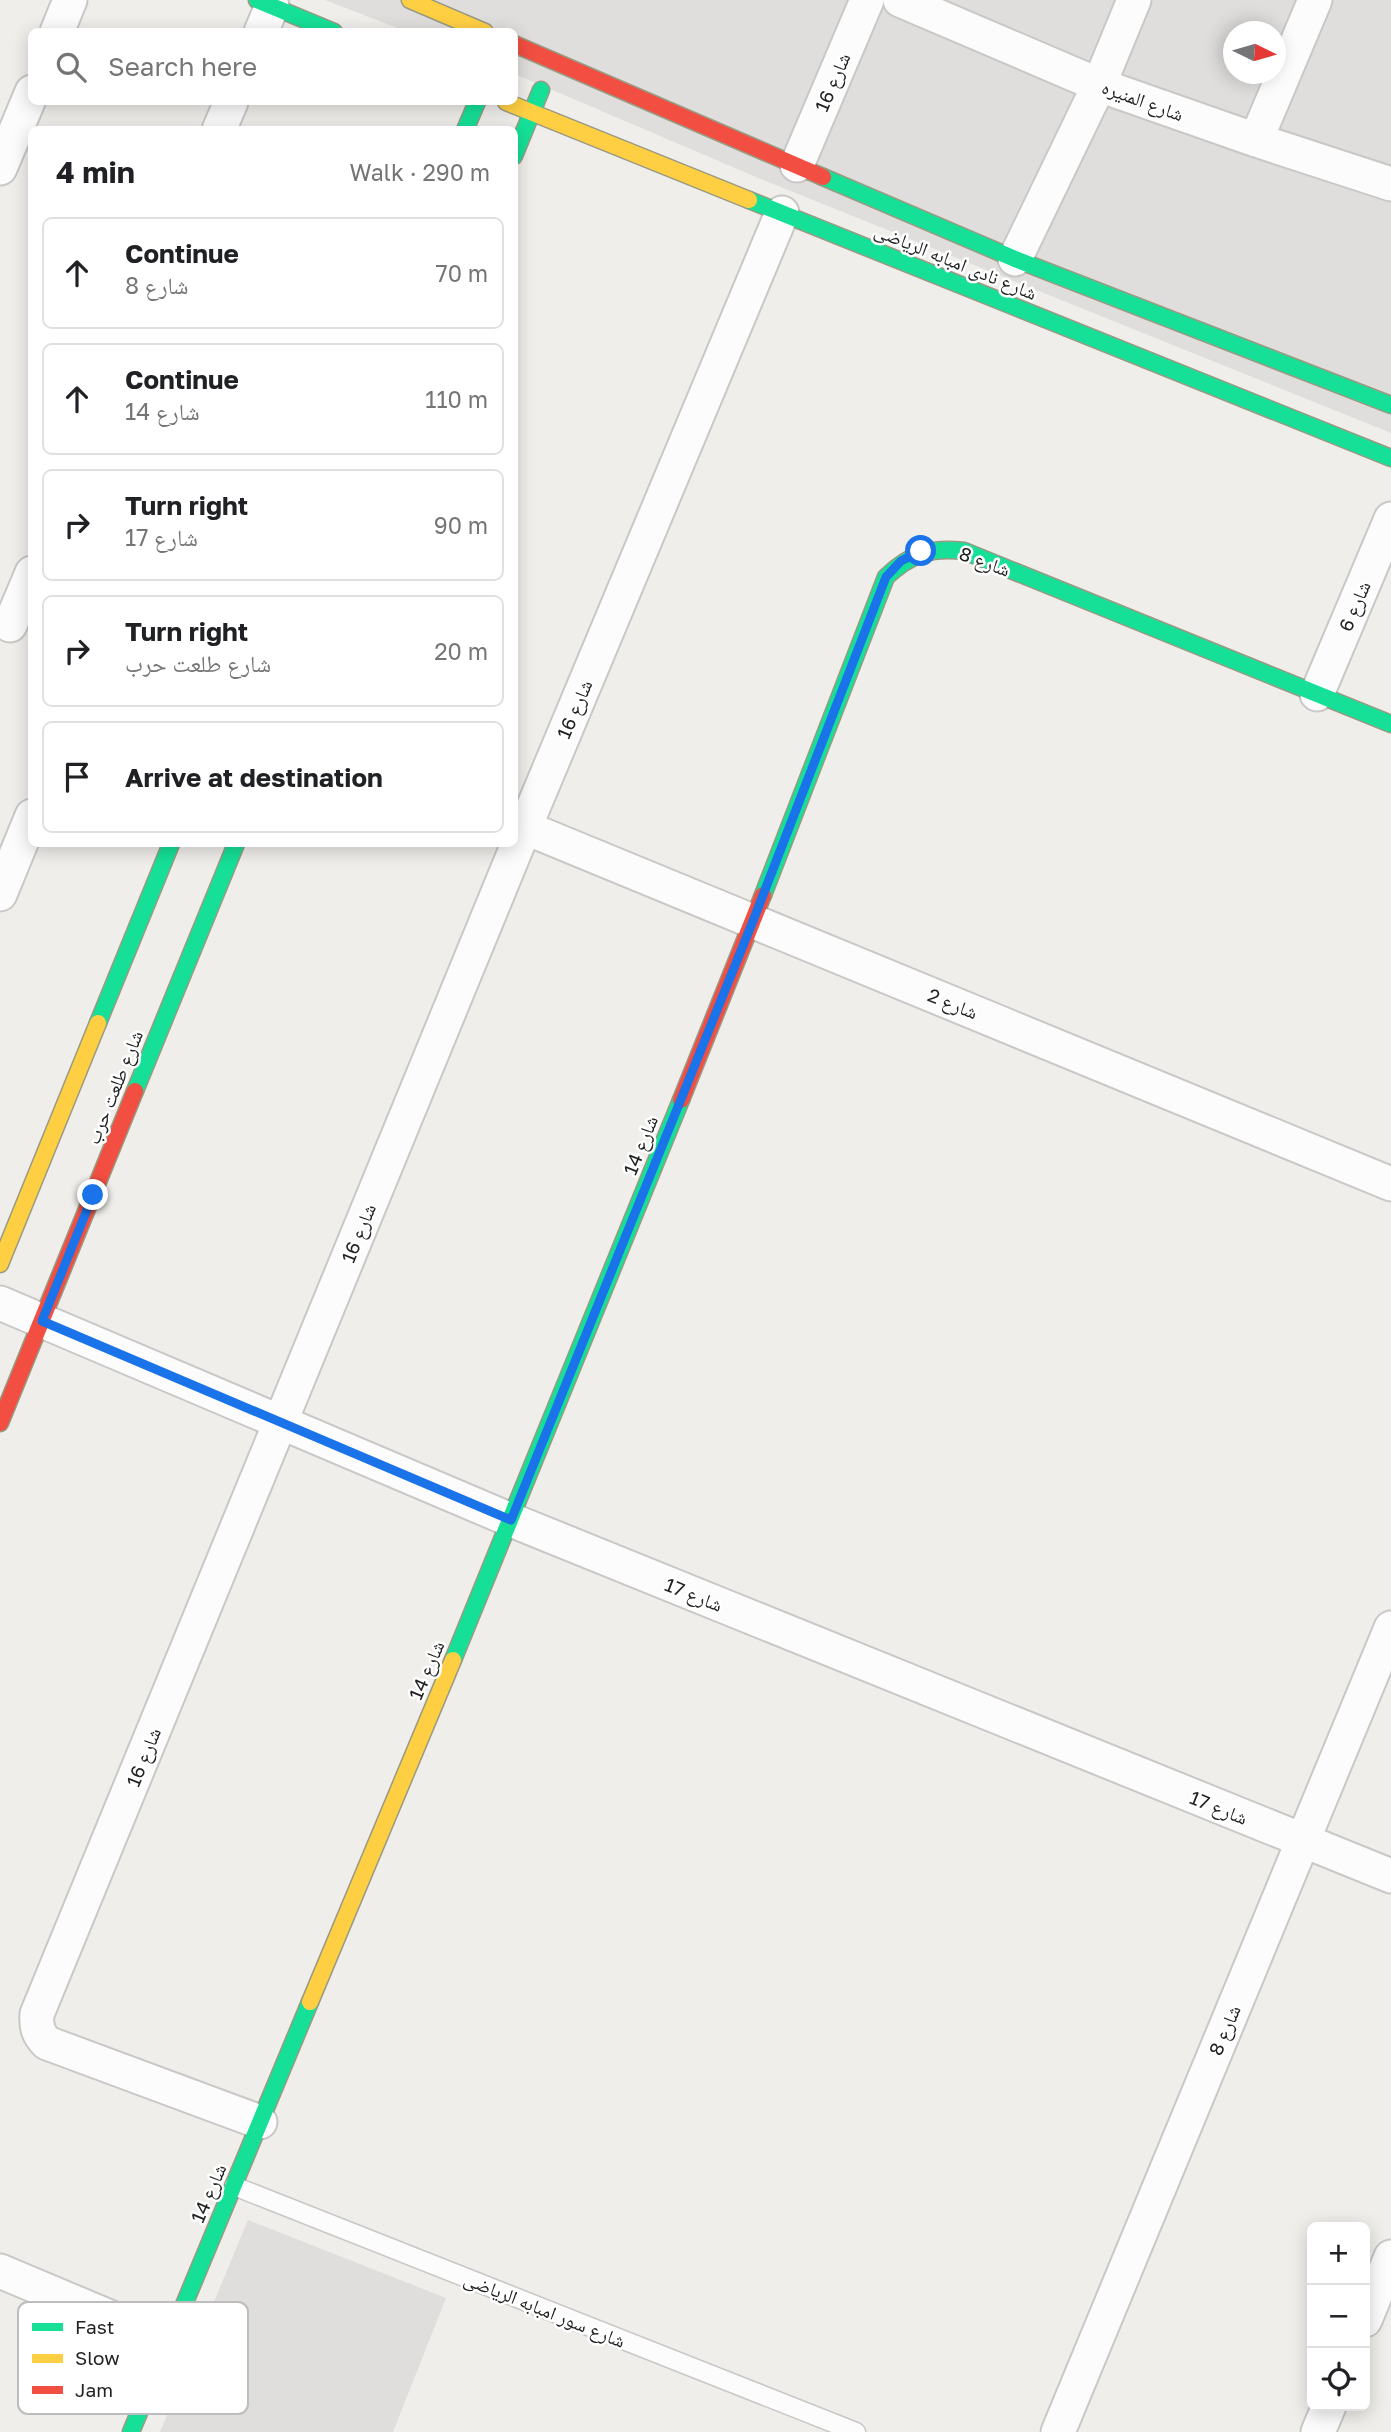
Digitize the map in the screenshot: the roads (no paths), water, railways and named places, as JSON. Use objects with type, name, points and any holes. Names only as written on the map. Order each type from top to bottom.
[{"type":"street","points":[[59,28],[70,0]]},
{"type":"street","points":[[410,0],[476,28]]},
{"type":"street","name":"شارع 16","points":[[797,165],[867,0]]},
{"type":"street","name":"شارع المنيره","points":[[900,0],[951,10],[1099,85],[1391,184]]},
{"type":"street","points":[[1015,259],[1099,85],[1134,0]]},
{"type":"street","points":[[1256,140],[1315,0]]},
{"type":"street","points":[[263,13],[319,28]]},
{"type":"street","name":"شارع نادى امبابه الرياضى","points":[[518,46],[1015,259],[1391,405]]},
{"type":"street","points":[[518,146],[553,61]]},
{"type":"street","points":[[0,168],[28,102]]},
{"type":"street","points":[[221,126],[230,105]]},
{"type":"street","points":[[468,126],[476,105]]},
{"type":"street","name":"شارع نادى امبابه الرياضى","points":[[513,105],[1391,458]]},
{"type":"street","name":"شارع 16","points":[[520,825],[782,214]]},
{"type":"street","name":"شارع 6","points":[[1317,694],[1391,519]]},
{"type":"street","name":"شارع 8","points":[[753,921],[886,577],[901,561],[921,551],[943,548],[964,551],[1391,724]]},
{"type":"street","points":[[14,626],[28,585]]},
{"type":"street","name":"شارع 2","points":[[520,825],[1391,1184]]},
{"type":"street","points":[[0,894],[28,826]]},
{"type":"street","name":"شارع طلعت حرب","points":[[0,1264],[170,847]]},
{"type":"street","name":"شارع طلعت حرب","points":[[0,1423],[235,847]]},
{"type":"street","name":"شارع 16","points":[[260,2122],[47,2043],[40,2035],[37,2014],[280,1423],[511,847]]},
{"type":"street","name":"شارع 14","points":[[186,2302],[511,1520],[753,921]]},
{"type":"street","name":"شارع 17","points":[[0,1303],[511,1520],[1391,1876]]},
{"type":"street","name":"شارع 8","points":[[1058,2432],[1391,1628]]},
{"type":"street","points":[[1370,2308],[1391,2257]]},
{"type":"street","points":[[0,2271],[74,2302]]},
{"type":"street","points":[[1318,2432],[1327,2411]]},
{"type":"street","name":"شارع 14","points":[[131,2432],[139,2414]]},
{"type":"lane","name":"شارع سور امبابه الرياضى","points":[[234,2186],[856,2432]]}]
